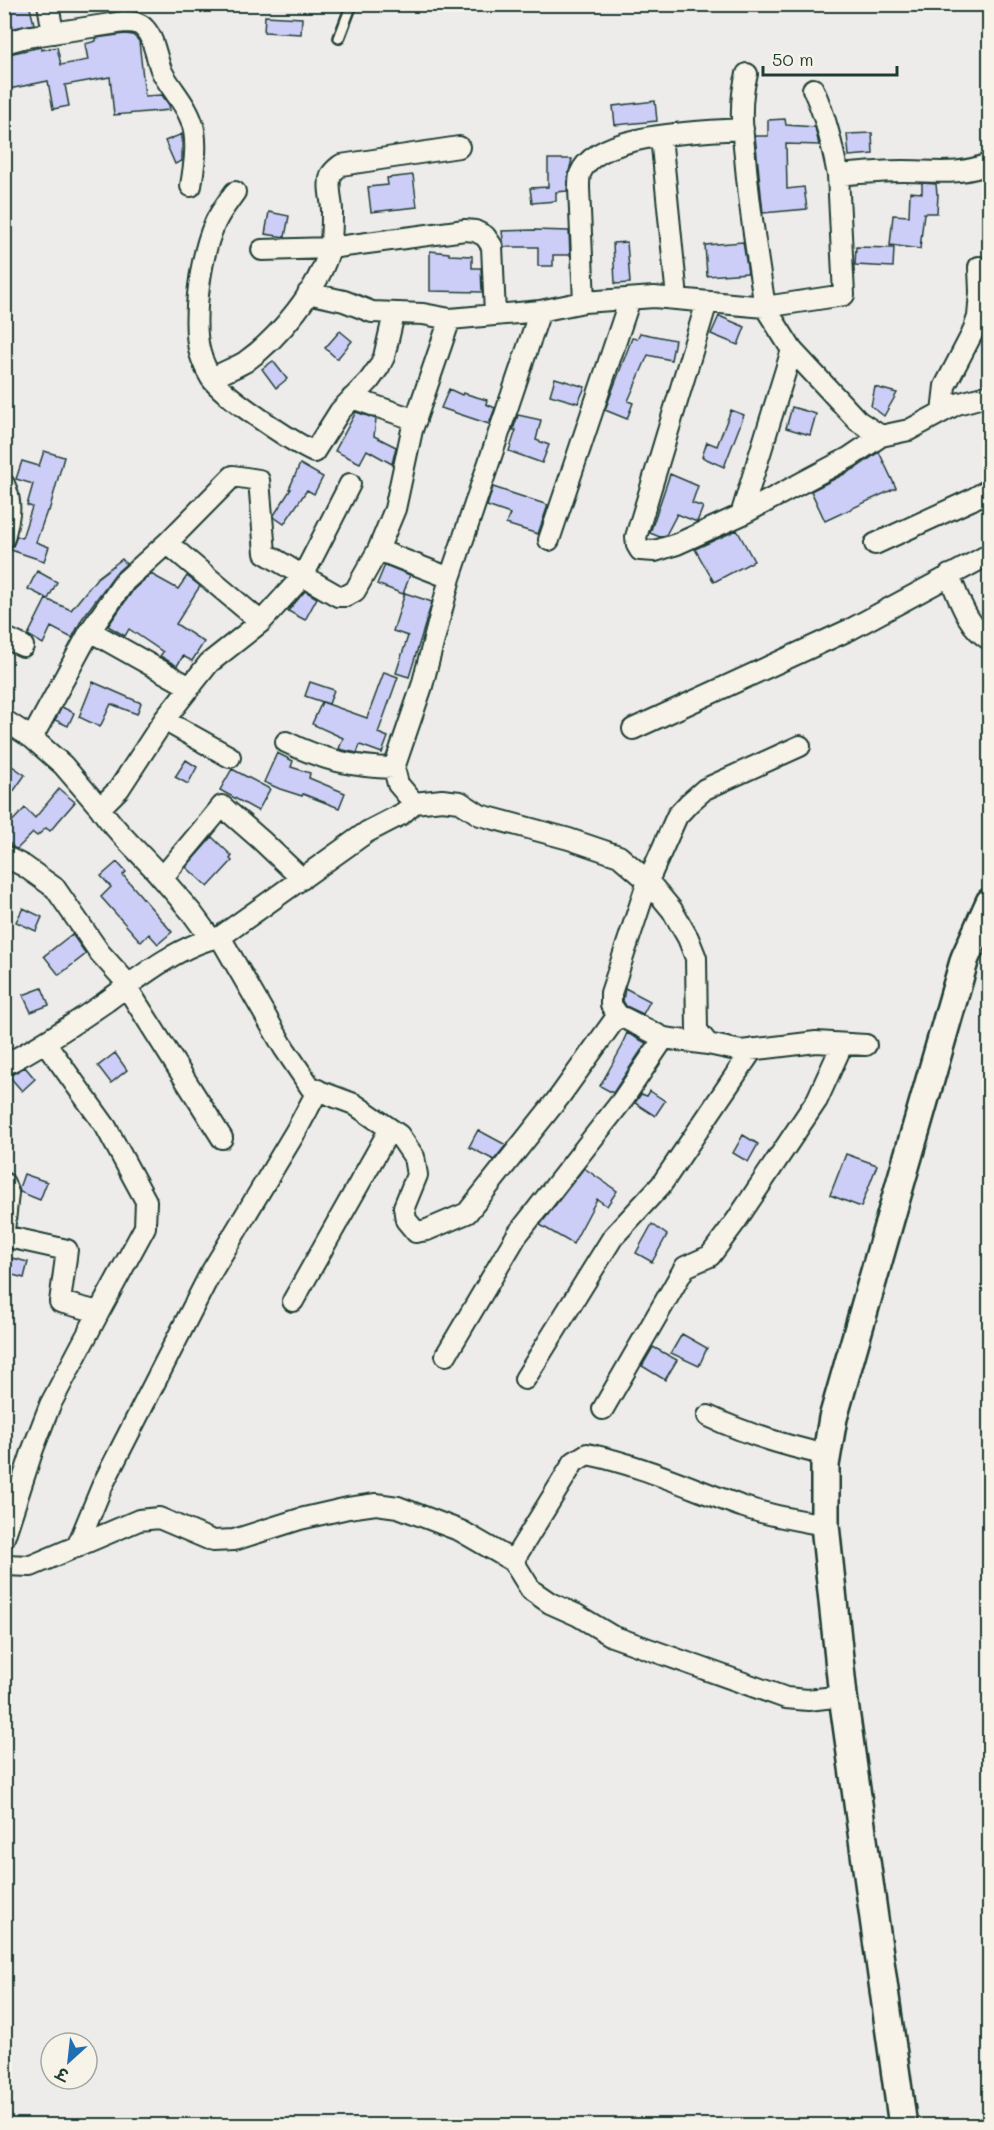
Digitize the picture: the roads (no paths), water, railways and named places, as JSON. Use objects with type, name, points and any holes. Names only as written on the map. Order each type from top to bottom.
[{"type":"street","points":[[48,4],[53,33]]},
{"type":"street","points":[[4,43],[123,22],[133,21],[142,26],[148,33],[163,72],[184,105],[194,128],[195,157],[191,186]]},
{"type":"street","points":[[747,74],[743,88],[743,129],[748,196],[765,307],[792,350],[858,421],[880,436]]},
{"type":"street","points":[[308,293],[344,301],[372,312],[423,314],[450,319],[540,311],[584,302],[630,299],[677,298],[765,307],[844,294],[838,175],[829,131],[822,107],[813,89]]},
{"type":"street","points":[[584,302],[579,188],[580,174],[588,163],[599,153],[614,145],[661,136],[743,129]]},
{"type":"street","points":[[661,136],[677,298]]},
{"type":"street","points":[[212,379],[243,363],[268,343],[286,325],[308,293],[330,248],[332,212],[330,177],[334,171],[341,165],[459,147]]},
{"type":"street","points":[[838,175],[888,171],[961,172],[975,170],[990,163]]},
{"type":"street","points":[[235,192],[216,221],[207,243],[202,266],[197,320],[200,353],[212,379],[260,418],[299,445],[315,452],[340,411],[369,381],[384,357],[394,314]]},
{"type":"street","points":[[262,250],[330,248],[465,230],[475,231],[485,236],[492,246],[495,315]]},
{"type":"street","points":[[942,412],[945,386],[972,334],[978,317],[980,292],[978,267]]},
{"type":"street","points":[[549,540],[630,299]]},
{"type":"street","points":[[707,302],[636,537],[640,550],[655,551],[677,544],[741,515],[850,457],[880,436],[909,429],[957,404],[990,395]]},
{"type":"street","points":[[414,803],[398,784],[394,768],[422,686],[450,578],[540,311]]},
{"type":"street","points":[[32,738],[90,631],[125,581],[167,543],[233,476],[259,480],[265,553],[338,596],[346,596],[355,591],[378,550],[395,509],[416,420],[450,319]]},
{"type":"street","points":[[741,515],[792,350]]},
{"type":"street","points":[[352,399],[416,420]]},
{"type":"street","points":[[4,484],[10,500],[4,538]]},
{"type":"street","points":[[100,808],[119,789],[164,720],[209,663],[261,622],[303,576],[350,484]]},
{"type":"street","points":[[875,544],[990,489]]},
{"type":"street","points":[[167,543],[261,622]]},
{"type":"street","points":[[378,550],[450,578]]},
{"type":"street","points":[[633,729],[851,629],[990,554]]},
{"type":"street","points":[[949,575],[970,623],[980,634],[990,640]]},
{"type":"street","points":[[90,631],[190,687]]},
{"type":"street","points":[[4,637],[23,646]]},
{"type":"street","points":[[4,720],[32,738],[63,765],[100,808],[110,824],[141,854],[215,938],[311,1088],[354,1104],[399,1135],[414,1157],[417,1175],[404,1207],[406,1220],[416,1232],[427,1230],[467,1213],[560,1096],[618,1015]]},
{"type":"street","points":[[164,720],[230,757]]},
{"type":"street","points":[[286,742],[306,752],[340,763],[363,767],[394,768]]},
{"type":"street","points":[[800,746],[705,789],[677,816],[648,881],[611,993],[611,1005],[618,1015],[664,1038],[741,1051],[816,1042],[866,1045]]},
{"type":"street","points":[[4,1065],[45,1042],[127,985],[195,944],[215,938],[367,832],[402,814],[414,803],[442,800],[460,802],[480,815],[569,839],[619,856],[648,881],[672,910],[696,958],[697,1030],[708,1044]]},
{"type":"street","points":[[162,878],[222,806],[302,879]]},
{"type":"street","points":[[4,856],[24,866],[55,888],[100,953],[127,985],[222,1138]]},
{"type":"street","points":[[903,2126],[843,1696],[825,1525],[827,1455],[833,1418],[965,958],[990,902]]},
{"type":"street","points":[[446,1355],[518,1235],[621,1102],[664,1038]]},
{"type":"street","points":[[4,1538],[50,1405],[145,1227],[146,1202],[106,1127],[45,1042]]},
{"type":"street","points":[[603,1409],[686,1267],[710,1256],[817,1100],[842,1045]]},
{"type":"street","points":[[525,1379],[613,1237],[661,1185],[753,1049]]},
{"type":"street","points":[[77,1547],[103,1484],[209,1276],[318,1090]]},
{"type":"street","points":[[293,1301],[390,1129]]},
{"type":"street","points":[[4,1182],[8,1193],[4,1231]]},
{"type":"street","points":[[4,1236],[67,1250],[60,1302],[99,1312]]},
{"type":"street","points":[[708,1416],[733,1428],[784,1446],[827,1455]]},
{"type":"street","points":[[513,1561],[574,1462],[587,1454],[617,1460],[746,1508],[825,1525]]},
{"type":"street","points":[[4,1564],[31,1566],[139,1521],[159,1518],[213,1541],[234,1540],[300,1519],[348,1508],[376,1504],[398,1507],[461,1531],[513,1561],[531,1590],[550,1603],[577,1615],[612,1636],[786,1698],[808,1700],[843,1696]]},
{"type":"lane","points":[[339,38],[352,4]]}]
